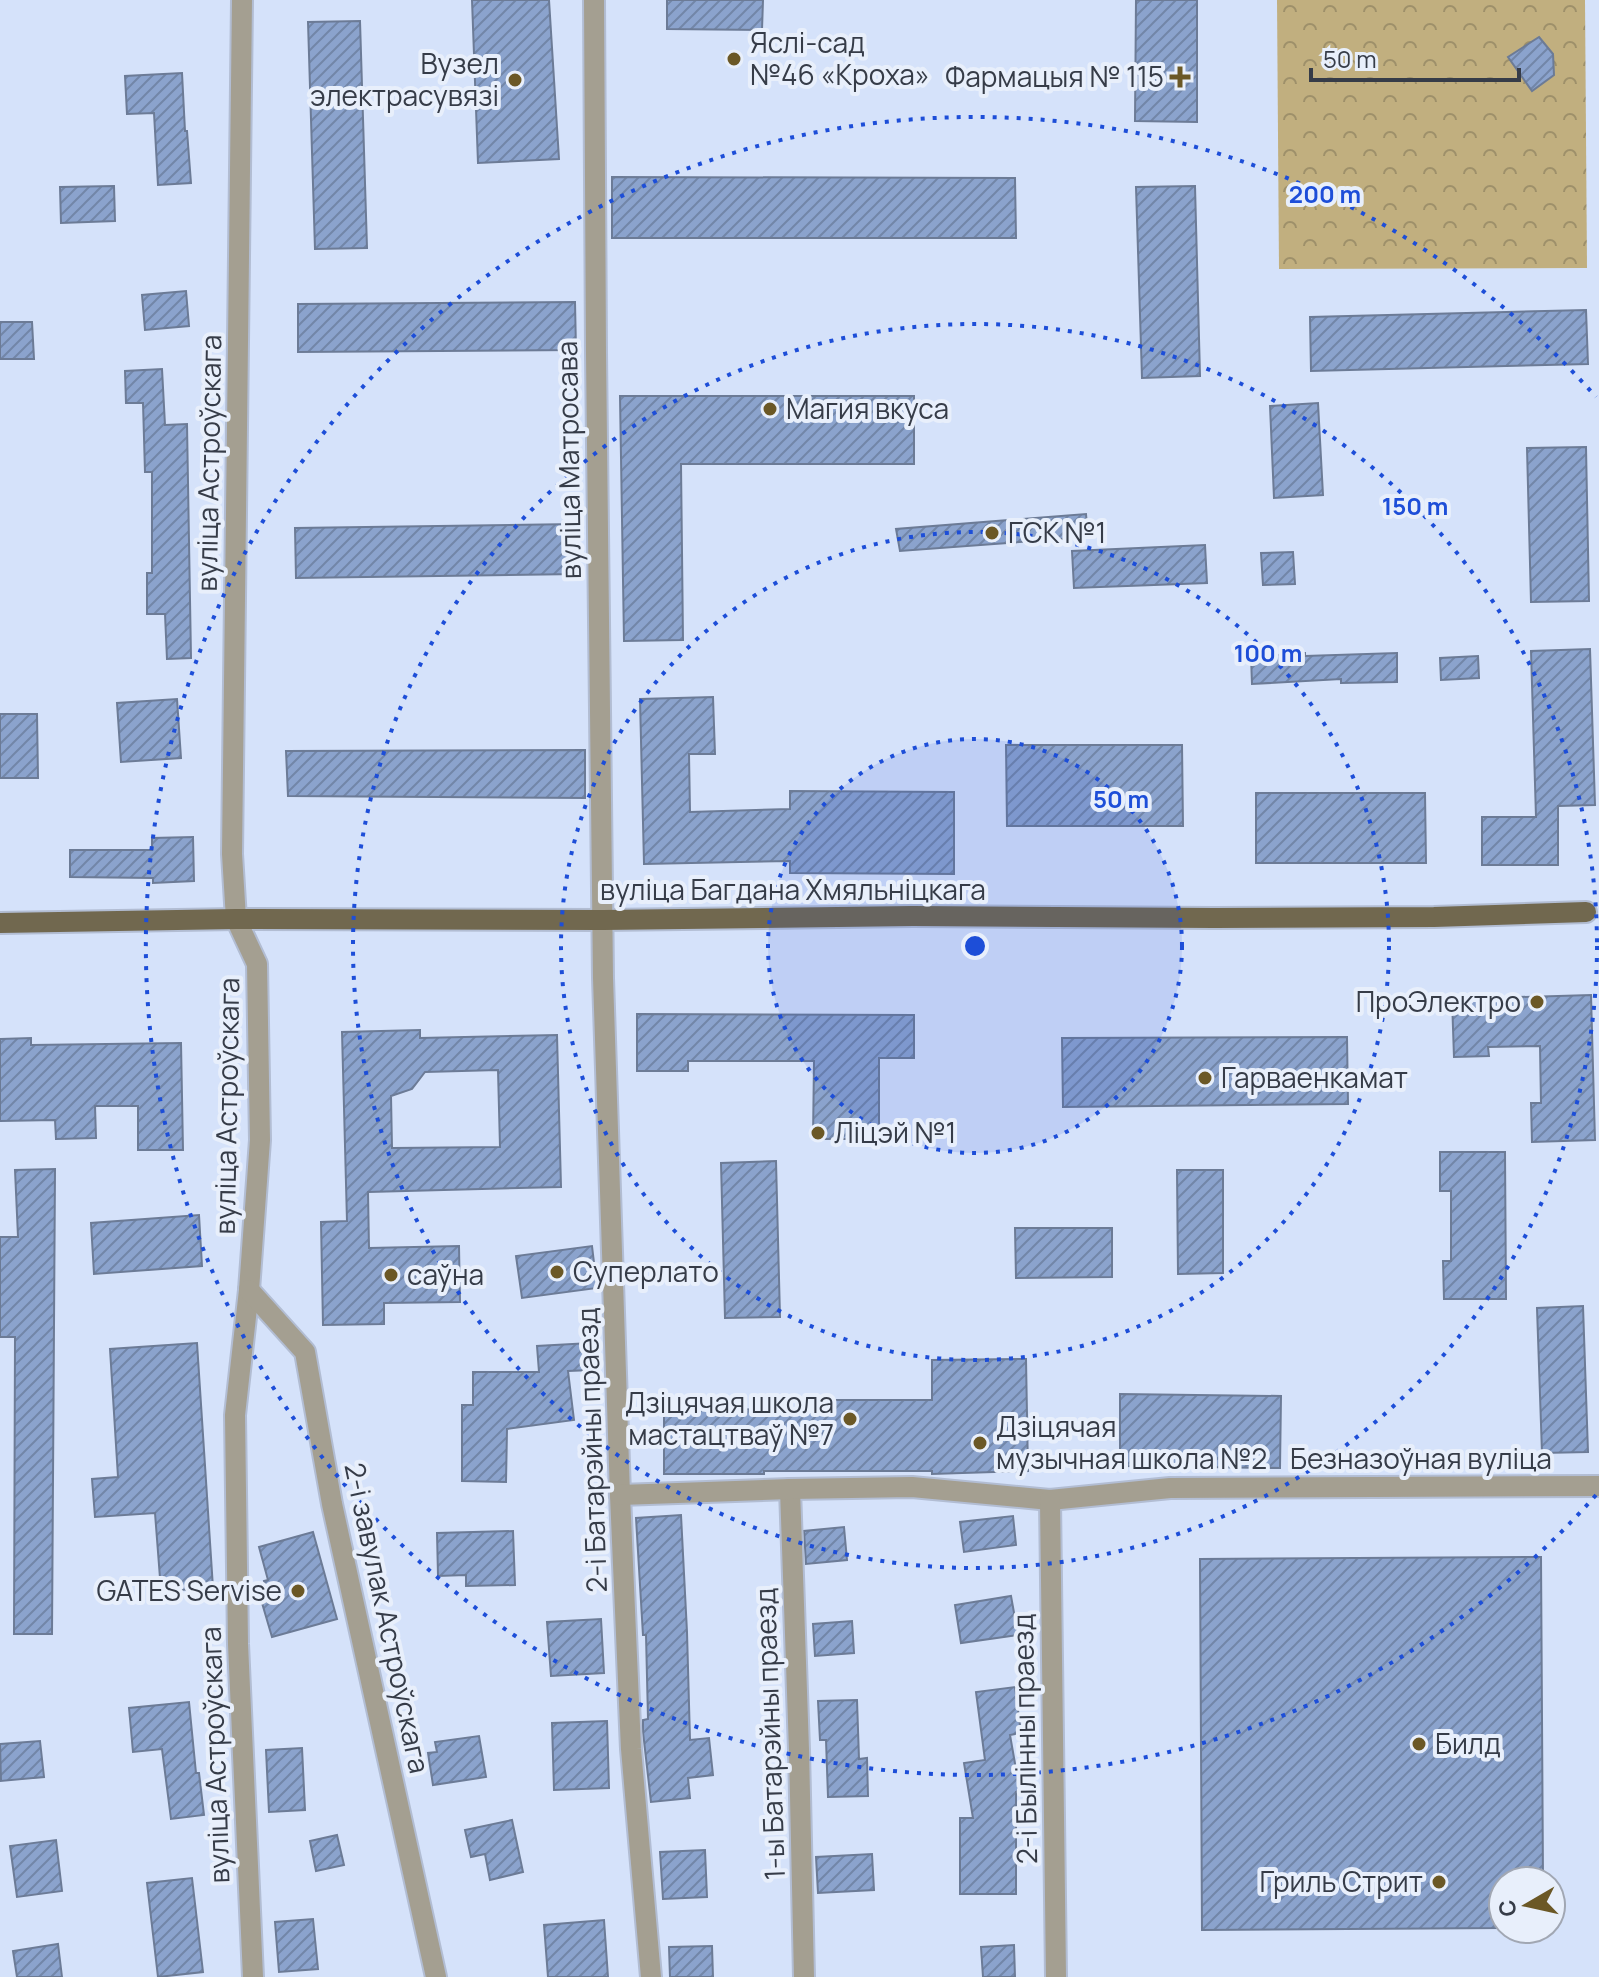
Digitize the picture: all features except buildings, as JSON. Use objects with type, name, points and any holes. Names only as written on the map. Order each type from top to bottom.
[{"type":"main road","name":"вуліца Багдана Хмяльніцкага","points":[[0,923],[913,916],[1418,917],[1595,913]]},
{"type":"street","name":"вуліца Астроўскага","points":[[242,0],[232,854],[236,919],[257,964],[260,1140],[249,1290],[235,1415],[238,1644],[253,1977]]},
{"type":"street","name":"вуліца Матросава","points":[[594,0],[603,920]]},
{"type":"street","name":"2-і Батарэйны праезд","points":[[603,920],[620,1495],[631,1749],[651,1977]]},
{"type":"street","name":"2-і завулак Астроўскага","points":[[249,1290],[305,1352],[335,1519],[436,1977]]},
{"type":"street","name":"Безназоўная вуліца","points":[[620,1495],[912,1487],[1050,1500],[1170,1488],[1599,1486]]},
{"type":"street","name":"1-ы Батарэйны праезд","points":[[790,1489],[804,1977]]},
{"type":"street","name":"2-і Былінны праезд","points":[[1050,1500],[1056,1977]]},
{"type":"green space","points":[[1277,0],[1585,0],[1587,268],[1279,269]]},
{"type":"place","name":"Яслі-сад №46 «Кроха»","points":[[734,59]]},
{"type":"place","name":"Фармацыя № 115","points":[[1180,77]]},
{"type":"place","name":"Вузел электрасувязі","points":[[515,80]]},
{"type":"place","name":"Магия вкуса","points":[[770,409]]},
{"type":"place","name":"ГСК №1","points":[[992,533]]},
{"type":"place","name":"ПроЭлектро","points":[[1537,1002]]},
{"type":"place","name":"Гарваенкамат","points":[[1205,1078]]},
{"type":"place","name":"Ліцэй №1","points":[[818,1133]]},
{"type":"place","name":"Суперлато","points":[[557,1272]]},
{"type":"place","name":"саўна","points":[[391,1275]]},
{"type":"place","name":"Дзіцячая школа мастацтваў №7","points":[[850,1419]]},
{"type":"place","name":"Дзіцячая музычная школа №2","points":[[980,1443]]},
{"type":"place","name":"GATES Servise","points":[[298,1591]]},
{"type":"place","name":"Билд","points":[[1419,1744]]},
{"type":"place","name":"Гриль Стрит","points":[[1439,1882]]}]
